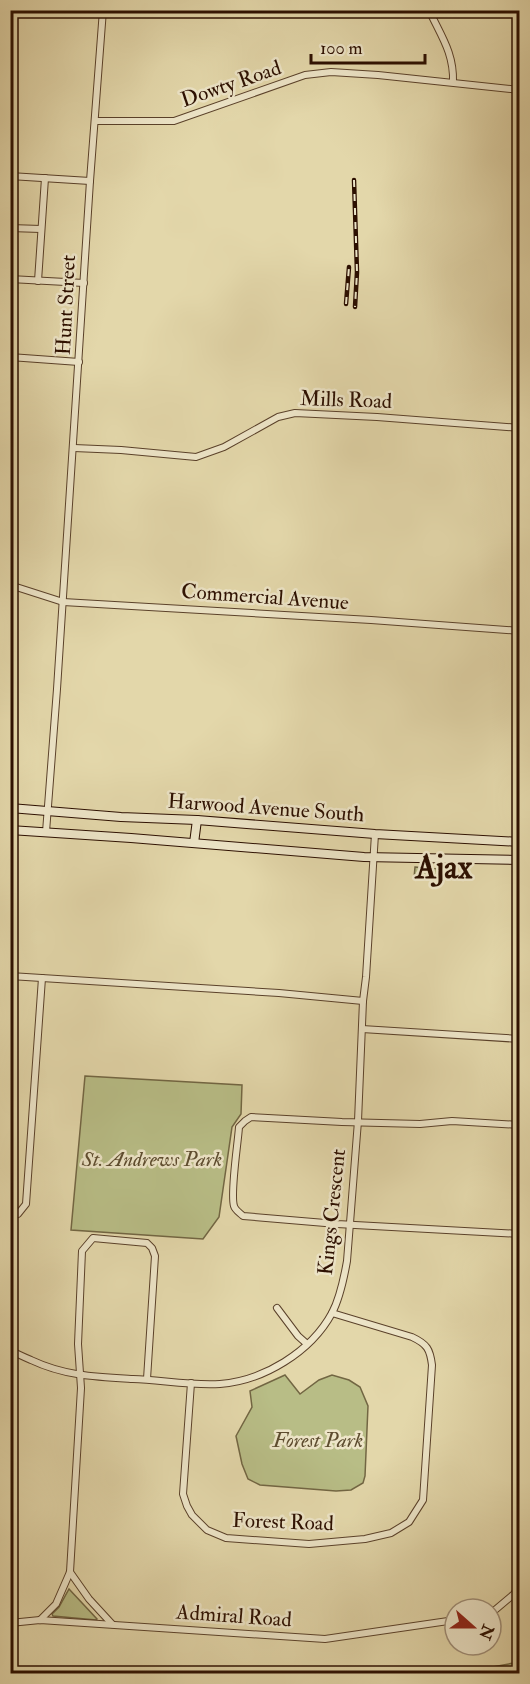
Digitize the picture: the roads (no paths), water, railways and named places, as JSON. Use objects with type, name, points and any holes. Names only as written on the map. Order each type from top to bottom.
[{"type":"main road","name":"Harwood Avenue South","points":[[10,808],[519,842]]},
{"type":"main road","points":[[194,843],[197,820]]},
{"type":"main road","name":"Harwood Avenue South","points":[[10,830],[373,857],[519,860]]},
{"type":"street","name":"Hunt Street","points":[[48,811],[103,10]]},
{"type":"street","points":[[429,10],[451,55],[453,82]]},
{"type":"street","name":"Dowty Road","points":[[95,122],[174,121],[305,75],[318,73],[378,75],[519,90]]},
{"type":"street","points":[[10,176],[90,181]]},
{"type":"street","points":[[38,281],[45,178]]},
{"type":"street","points":[[10,228],[42,229]]},
{"type":"street","points":[[10,279],[84,284]]},
{"type":"street","points":[[10,357],[79,362]]},
{"type":"street","name":"Mills Road","points":[[74,448],[196,457],[224,447],[278,417],[295,413],[519,428]]},
{"type":"street","name":"Commercial Avenue","points":[[10,585],[63,602],[519,631]]},
{"type":"street","points":[[46,832],[48,811]]},
{"type":"street","name":"Kings Crescent","points":[[10,1350],[48,1368],[80,1376],[219,1384],[256,1376],[290,1359],[332,1313],[345,1276],[350,1224],[375,834]]},
{"type":"street","points":[[10,976],[363,1001]]},
{"type":"street","points":[[10,1218],[18,1214],[26,1204],[42,978]]},
{"type":"street","points":[[362,1029],[519,1039]]},
{"type":"street","points":[[519,1125],[452,1121],[420,1124],[342,1122],[251,1117],[239,1127],[233,1191],[233,1205],[243,1216],[519,1234]]},
{"type":"street","points":[[40,1620],[56,1604],[70,1572],[80,1376],[78,1344],[82,1251],[93,1238],[147,1243],[152,1248],[155,1256],[147,1379]]},
{"type":"street","points":[[277,1308],[306,1344]]},
{"type":"street","name":"Forest Road","points":[[191,1383],[183,1494],[192,1515],[207,1530],[225,1538],[309,1544],[365,1539],[392,1533],[409,1522],[423,1500],[432,1365],[430,1351],[422,1342],[412,1337],[332,1313]]},
{"type":"street","points":[[70,1572],[89,1599],[112,1624]]},
{"type":"street","points":[[503,1603],[514,1594],[519,1585]]},
{"type":"street","name":"Admiral Road","points":[[10,1623],[40,1620],[325,1639],[443,1622]]},
{"type":"railway","points":[[354,180],[357,272],[355,307]]},
{"type":"railway","points":[[346,304],[349,267]]},
{"type":"district","name":"Ajax","points":[[444,867]]},
{"type":"park label","name":"St. Andrews Park","points":[[152,1159]]},
{"type":"park label","name":"Forest Park","points":[[318,1440]]}]
